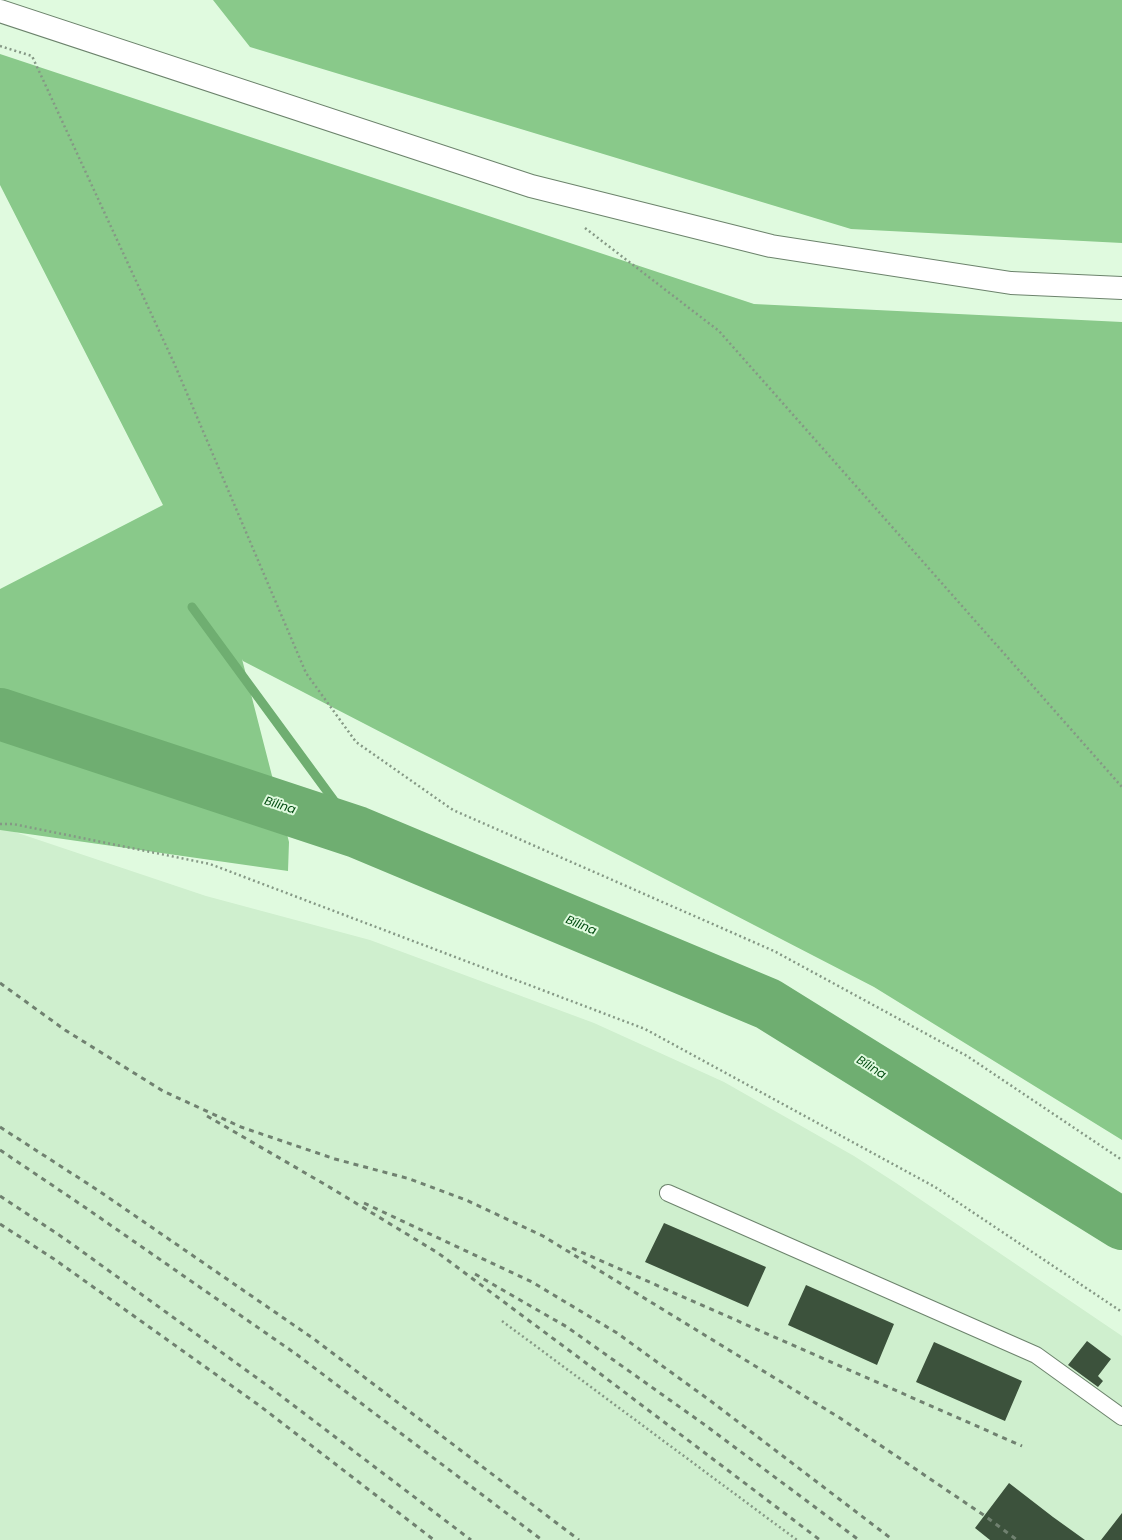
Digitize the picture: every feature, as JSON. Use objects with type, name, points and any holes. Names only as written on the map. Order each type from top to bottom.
[{"type":"street","points":[[0,11],[531,186],[748,240],[779,247],[1011,283],[1122,288]]},
{"type":"lane","points":[[668,1193],[1036,1356],[1122,1417]]},
{"type":"path","points":[[0,46],[32,56],[174,363],[306,673],[356,742],[453,810],[774,951],[960,1052],[1122,1160]]},
{"type":"path","points":[[581,224],[719,331],[1122,787]]},
{"type":"path","points":[[0,824],[14,824],[210,864],[646,1029],[935,1187],[1122,1312]]},
{"type":"path","points":[[502,1321],[797,1540]]},
{"type":"shaded area","points":[[0,827],[206,896],[370,940],[594,1023],[724,1082],[854,1156],[1122,1336],[1122,1540],[0,1540]]},
{"type":"green space","points":[[213,0],[1122,0],[1122,243],[851,229],[250,47]]},
{"type":"green space","points":[[0,54],[754,304],[1122,322],[1122,1140],[874,987],[243,661],[242,659],[289,842],[288,871],[0,830],[0,589],[163,505],[0,185]]},
{"type":"building","points":[[664,1223],[766,1267],[748,1307],[645,1262]]},
{"type":"building","points":[[806,1285],[894,1324],[877,1365],[788,1325]]},
{"type":"building","points":[[1087,1341],[1111,1359],[1098,1376],[1103,1381],[1098,1387],[1068,1365]]},
{"type":"building","points":[[934,1342],[1022,1381],[1005,1421],[916,1382]]},
{"type":"building","points":[[1009,1483],[1085,1540],[990,1540],[975,1528]]},
{"type":"building","points":[[1122,1513],[1122,1540],[1101,1540]]},
{"type":"waterway","points":[[192,607],[357,832]]},
{"type":"waterway","name":"Bílina","points":[[0,714],[357,832],[768,1004],[1122,1224]]},
{"type":"railway","points":[[0,983],[65,1030],[163,1091],[241,1127],[335,1159],[410,1179],[466,1200],[543,1236],[840,1418],[985,1516],[1017,1540]]},
{"type":"railway","points":[[207,1116],[326,1185],[438,1253],[820,1540]]},
{"type":"railway","points":[[0,1127],[99,1191],[314,1339],[579,1540]]},
{"type":"railway","points":[[0,1150],[296,1354],[542,1540]]},
{"type":"railway","points":[[0,1196],[65,1239],[268,1386],[471,1540]]},
{"type":"railway","points":[[364,1203],[532,1282],[617,1333],[712,1402],[893,1540]]},
{"type":"railway","points":[[0,1224],[54,1259],[260,1406],[434,1540]]},
{"type":"railway","points":[[572,1248],[1022,1446]]},
{"type":"railway","points":[[475,1274],[567,1327],[705,1425],[859,1540]]}]
